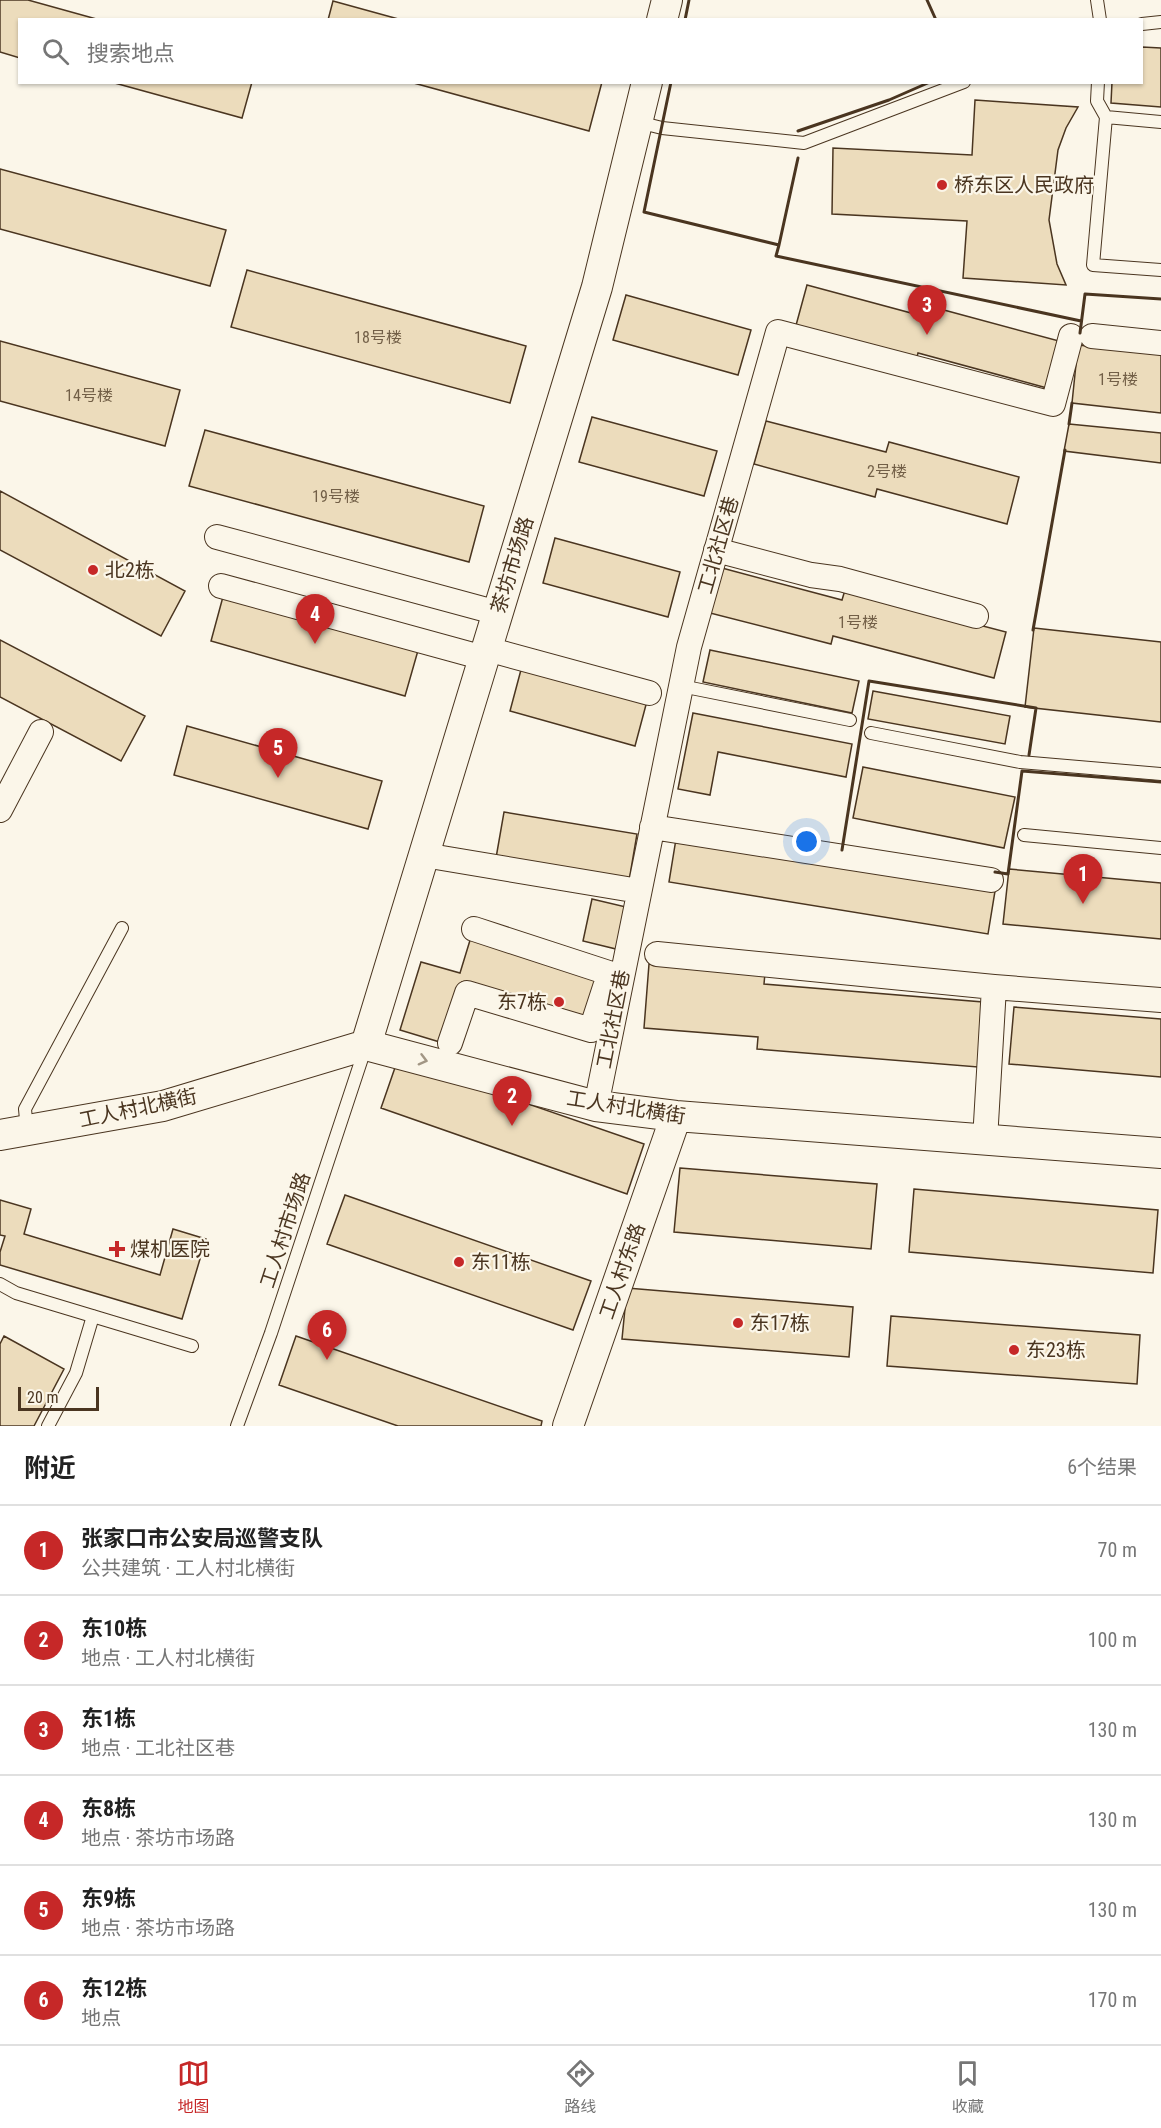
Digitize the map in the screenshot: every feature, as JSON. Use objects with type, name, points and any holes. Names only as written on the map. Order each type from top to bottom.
[{"type":"street","points":[[662,18],[667,0]]},
{"type":"street","name":"茶坊市场路","points":[[366,1045],[597,287],[646,84]]},
{"type":"street","name":"工北社区巷","points":[[596,1106],[615,975],[639,891],[689,647],[778,332],[1053,404],[1081,336],[1161,343]]},
{"type":"street","points":[[217,537],[498,613]]},
{"type":"street","points":[[716,550],[811,575],[840,579],[976,616]]},
{"type":"street","points":[[221,586],[485,654],[649,693]]},
{"type":"street","points":[[0,810],[40,732]]},
{"type":"street","points":[[652,826],[991,880]]},
{"type":"street","points":[[424,855],[639,891]]},
{"type":"street","points":[[450,1043],[467,993],[591,1030],[615,975],[474,929]]},
{"type":"street","points":[[657,954],[994,987],[1161,1000]]},
{"type":"street","points":[[985,1140],[994,987]]},
{"type":"street","name":"工人村北横街","points":[[13,1132],[163,1106],[366,1045],[596,1106],[676,1116],[1161,1153]]},
{"type":"street","name":"工人村东路","points":[[568,1426],[676,1116]]},
{"type":"lane","points":[[1097,0],[1100,18]]},
{"type":"lane","points":[[1143,24],[1161,22]]},
{"type":"lane","points":[[637,122],[662,128],[804,142],[959,84]]},
{"type":"lane","points":[[1098,84],[1097,101],[1106,117],[1093,264],[1161,270]]},
{"type":"lane","points":[[1106,117],[1161,122]]},
{"type":"lane","points":[[681,686],[850,720]]},
{"type":"lane","points":[[871,733],[1020,762],[1161,774]]},
{"type":"lane","points":[[1024,834],[1161,848]]},
{"type":"lane","points":[[13,1132],[122,928]]},
{"type":"lane","name":"工人村市场路","points":[[237,1426],[271,1334],[366,1045]]},
{"type":"lane","points":[[0,1284],[16,1293],[192,1346]]},
{"type":"lane","points":[[48,1426],[76,1373],[93,1316]]},
{"type":"building","points":[[0,0],[28,0],[93,18],[18,18],[18,57],[0,52]]},
{"type":"building","points":[[333,1],[395,18],[329,18]]},
{"type":"building","points":[[1143,47],[1161,48],[1161,107],[1111,103],[1112,84],[1143,84]]},
{"type":"building","points":[[118,84],[251,84],[242,118]]},
{"type":"building","points":[[417,84],[601,84],[589,131]]},
{"type":"building","name":"桥东区人民政府","points":[[975,100],[1078,107],[1066,128],[1058,150],[1049,220],[1057,264],[1066,285],[963,278],[967,221],[832,214],[833,148],[972,155]]},
{"type":"building","points":[[0,169],[226,230],[210,286],[0,229]]},
{"type":"building","points":[[247,270],[526,346],[510,403],[231,327]]},
{"type":"building","points":[[807,285],[926,317],[929,306],[1059,341],[1047,388],[918,353],[916,361],[795,329]]},
{"type":"building","points":[[626,295],[751,330],[738,375],[613,340]]},
{"type":"building","points":[[0,341],[180,390],[165,446],[0,401]]},
{"type":"building","points":[[1078,345],[1161,354],[1161,413],[1072,403]]},
{"type":"building","points":[[592,417],[717,451],[704,496],[579,462]]},
{"type":"building","points":[[766,421],[886,452],[889,442],[1019,477],[1007,524],[877,489],[875,497],[754,464]]},
{"type":"building","points":[[1069,424],[1161,433],[1161,463],[1064,451]]},
{"type":"building","points":[[205,430],[484,506],[469,562],[189,486]]},
{"type":"building","name":"北2栋","points":[[0,491],[185,591],[161,636],[0,550]]},
{"type":"building","points":[[555,538],[680,572],[668,617],[543,583]]},
{"type":"building","points":[[722,568],[842,600],[845,590],[1006,632],[994,678],[833,636],[831,644],[710,613]]},
{"type":"building","points":[[224,593],[419,647],[405,696],[211,641]]},
{"type":"building","points":[[1034,628],[1161,642],[1161,722],[1025,707]]},
{"type":"building","points":[[0,640],[145,716],[121,761],[0,697]]},
{"type":"building","points":[[710,650],[859,681],[852,713],[703,682]]},
{"type":"building","points":[[522,666],[647,701],[635,746],[510,711]]},
{"type":"building","points":[[873,691],[1010,716],[1005,744],[868,719]]},
{"type":"building","points":[[693,713],[852,744],[846,777],[718,752],[710,795],[678,789]]},
{"type":"building","points":[[187,726],[382,781],[368,829],[174,775]]},
{"type":"building","points":[[863,767],[1015,797],[1004,848],[853,818]]},
{"type":"building","points":[[504,812],[637,834],[629,881],[496,858]]},
{"type":"building","points":[[676,839],[995,891],[988,934],[669,882]]},
{"type":"building","points":[[1009,869],[1161,883],[1161,939],[1003,924]]},
{"type":"building","points":[[592,899],[626,907],[616,949],[583,941]]},
{"type":"building","name":"东7栋","points":[[471,937],[601,977],[587,1022],[462,982],[443,1043],[400,1030],[421,962],[460,973]]},
{"type":"building","points":[[649,964],[765,973],[764,984],[983,1002],[978,1067],[757,1049],[758,1037],[644,1028]]},
{"type":"building","points":[[1014,1007],[1161,1019],[1161,1077],[1009,1064]]},
{"type":"building","points":[[398,1059],[644,1144],[627,1194],[381,1108]]},
{"type":"building","points":[[680,1168],[877,1184],[871,1249],[674,1232]]},
{"type":"building","points":[[914,1189],[1158,1210],[1153,1273],[909,1252]]},
{"type":"building","name":"东11栋","points":[[345,1195],[591,1281],[573,1330],[327,1244]]},
{"type":"building","points":[[0,1200],[31,1209],[24,1234],[160,1275],[173,1229],[206,1239],[182,1319],[0,1265],[0,1252],[5,1236],[0,1235]]},
{"type":"building","name":"东17栋","points":[[627,1288],[853,1307],[849,1357],[622,1339]]},
{"type":"building","name":"东23栋","points":[[891,1316],[1140,1335],[1137,1384],[887,1366]]},
{"type":"building","points":[[4,1336],[64,1369],[34,1426],[0,1426],[0,1344]]},
{"type":"building","points":[[296,1336],[542,1421],[541,1426],[398,1426],[279,1385]]},
{"type":"wall","points":[[685,18],[689,0]]},
{"type":"wall","points":[[927,0],[935,18]]},
{"type":"wall","points":[[671,84],[644,212],[779,245],[776,256],[1081,321]]},
{"type":"wall","points":[[798,131],[889,100],[925,84]]},
{"type":"wall","points":[[779,245],[798,158]]},
{"type":"wall","points":[[1080,333],[1085,294],[1161,299]]},
{"type":"wall","points":[[1069,424],[1072,403]]},
{"type":"wall","points":[[1033,630],[1065,450]]},
{"type":"wall","points":[[842,850],[869,681],[1036,708],[1029,755]]},
{"type":"wall","points":[[995,872],[1008,874],[1022,771],[1161,782]]},
{"type":"place","name":"桥东区人民政府","points":[[942,185]]},
{"type":"place","name":"东1栋","points":[[927,335]]},
{"type":"place","name":"北2栋","points":[[93,570]]},
{"type":"place","name":"东8栋","points":[[315,644]]},
{"type":"place","name":"东9栋","points":[[278,778]]},
{"type":"place","name":"张家口市公安局巡警支队","points":[[1083,904]]},
{"type":"place","name":"东7栋","points":[[559,1002]]},
{"type":"place","name":"东10栋","points":[[512,1126]]},
{"type":"place","name":"煤机医院","points":[[117,1249]]},
{"type":"place","name":"东11栋","points":[[459,1262]]},
{"type":"place","name":"东17栋","points":[[738,1323]]},
{"type":"place","name":"东23栋","points":[[1014,1350]]},
{"type":"place","name":"东12栋","points":[[327,1360]]}]
